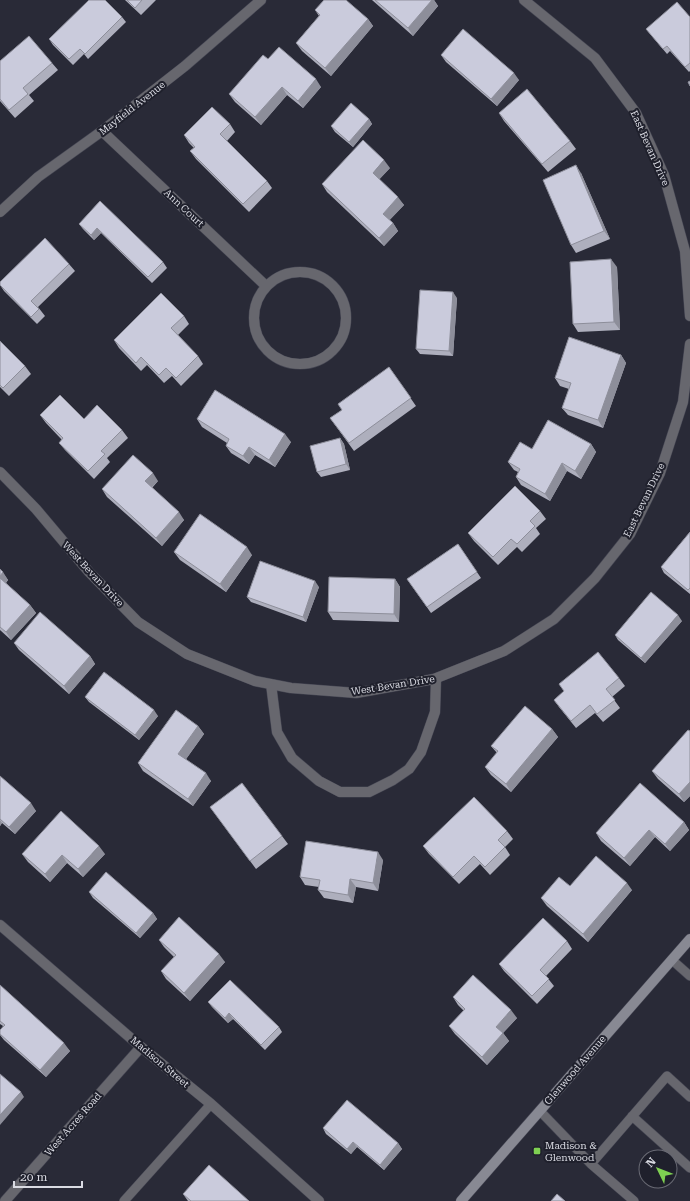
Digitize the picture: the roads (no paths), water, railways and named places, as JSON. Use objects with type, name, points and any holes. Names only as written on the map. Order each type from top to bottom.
[{"type":"street","name":"Mayfield Avenue","points":[[0,212],[38,178],[102,131],[185,66],[261,0]]},
{"type":"street","name":"East Bevan Drive","points":[[524,0],[595,58],[636,113],[664,175],[686,238],[685,251],[690,316]]},
{"type":"street","name":"Ann Court","points":[[102,131],[266,286]]},
{"type":"street","points":[[292,272],[307,272],[321,276],[333,285],[342,297],[346,312],[346,326],[341,341],[331,352],[318,361],[302,365],[287,363],[272,356],[261,345],[255,331],[253,315],[257,299],[266,286],[278,277],[292,272]]},
{"type":"street","name":"East Bevan Drive","points":[[595,578],[630,534],[660,473],[687,402],[690,344]]},
{"type":"street","name":"West Bevan Drive","points":[[0,472],[36,509],[89,572],[138,622],[188,654],[255,681],[291,688],[356,692],[436,679],[504,651],[554,619],[595,578]]},
{"type":"street","points":[[271,684],[277,732],[292,758],[319,781],[340,792],[369,792],[393,780],[409,769],[421,752],[435,712],[436,679]]},
{"type":"street","name":"Madison Street","points":[[0,925],[141,1047],[211,1104],[319,1201]]},
{"type":"street","name":"Glenwood Avenue","points":[[461,1201],[690,939]]},
{"type":"street","name":"West Acres Road","points":[[6,1201],[141,1047]]},
{"type":"lane","points":[[672,960],[690,976]]},
{"type":"lane","points":[[591,1164],[667,1076],[690,1096]]},
{"type":"lane","points":[[124,1201],[211,1104]]},
{"type":"lane","points":[[540,1111],[591,1164],[634,1201]]},
{"type":"lane","points":[[632,1116],[690,1168]]},
{"type":"place","name":"Madison & Glenwood","points":[[537,1151]]}]
